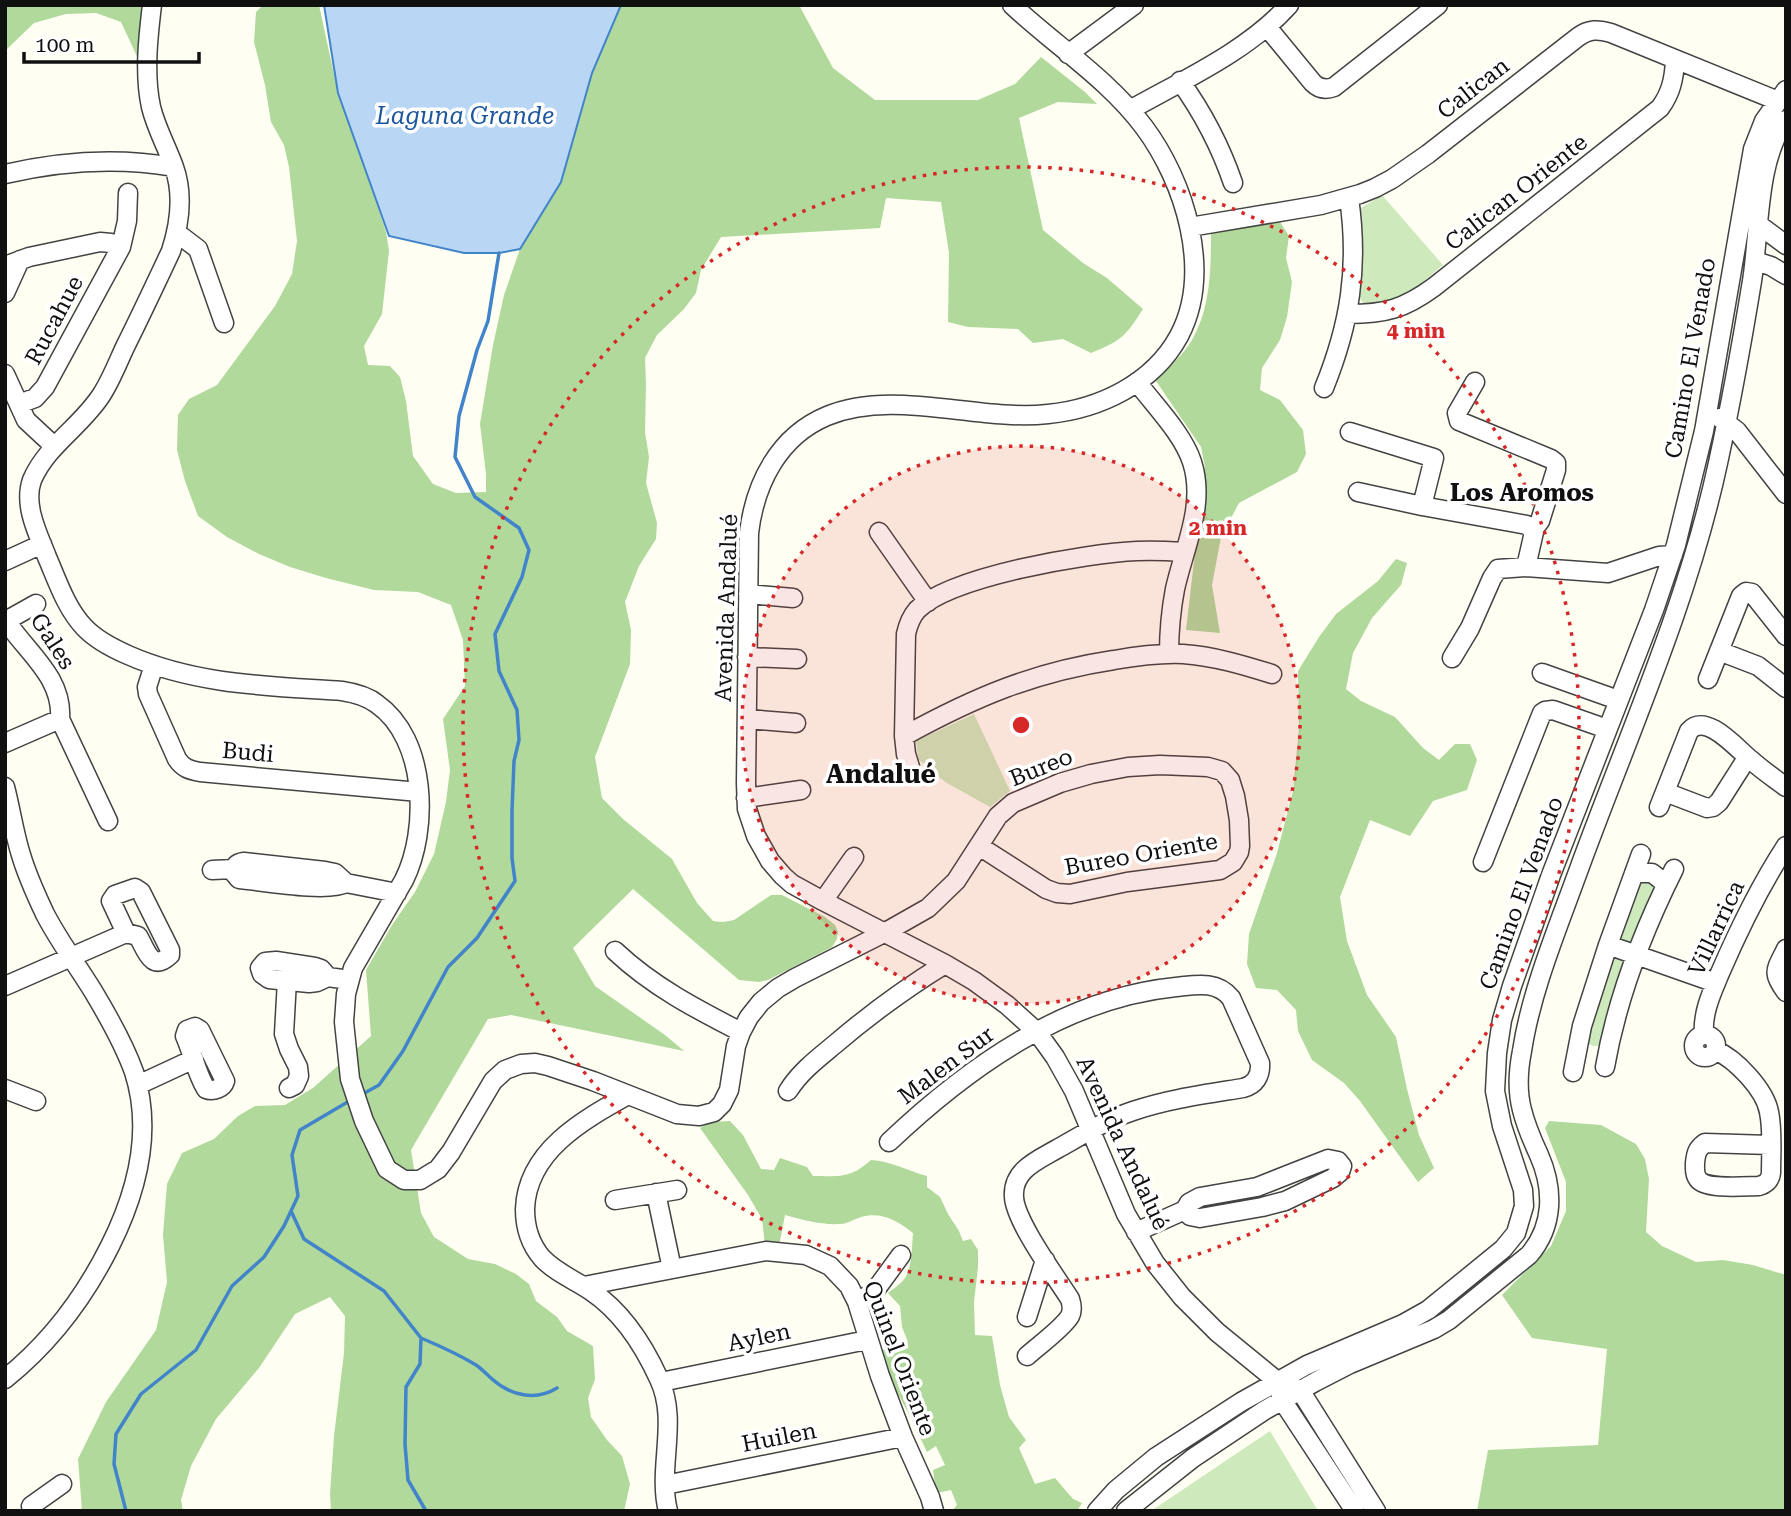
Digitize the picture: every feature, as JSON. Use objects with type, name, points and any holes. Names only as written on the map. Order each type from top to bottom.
[{"type":"street","points":[[152,5],[148,63],[149,97],[156,123],[174,167],[180,195],[179,220],[172,251],[103,392],[82,421],[54,446],[29,490],[30,508],[63,595],[83,627],[91,634],[112,648],[154,666],[227,682],[342,691],[363,696],[383,708],[401,730],[415,764],[419,792],[416,846],[409,870],[358,958],[349,980],[344,1022],[349,1079],[364,1121],[387,1169],[404,1180],[420,1180],[432,1174],[443,1163],[488,1087],[498,1075],[513,1066],[528,1063],[548,1066],[685,1116],[704,1116],[714,1112],[722,1104],[729,1090],[741,1032],[675,997],[638,972],[615,951]]},
{"type":"street","name":"Avenida Andalué","points":[[1013,5],[1130,110],[1165,160],[1180,194],[1192,243],[1194,274],[1191,301],[1184,324],[1179,337],[1163,359],[1137,382],[1100,402],[1045,415],[913,406],[847,410],[817,421],[798,433],[780,450],[758,490],[749,533],[746,798],[752,825],[762,849],[792,884],[945,964],[991,992],[1037,1032],[1065,1073],[1136,1232],[1166,1278],[1216,1332],[1277,1381],[1300,1390]]},
{"type":"street","points":[[1068,54],[1134,5]]},
{"type":"street","points":[[1130,110],[1236,49],[1267,27],[1289,5]]},
{"type":"street","points":[[1267,27],[1313,83],[1319,88],[1327,89],[1334,87],[1438,5]]},
{"type":"street","name":"Calican","points":[[1189,228],[1311,207],[1349,198],[1375,188],[1410,167],[1590,30],[1602,31],[1675,61],[1782,95]]},
{"type":"street","name":"Calican Oriente","points":[[1348,314],[1395,310],[1412,303],[1434,287],[1660,108],[1673,84],[1675,61]]},
{"type":"street","points":[[1180,81],[1212,130],[1233,183]]},
{"type":"street","name":"Camino El Venado","points":[[1097,1511],[1116,1490],[1172,1446],[1229,1409],[1328,1355],[1403,1324],[1428,1310],[1503,1249],[1516,1233],[1523,1212],[1524,1198],[1499,1117],[1495,1091],[1499,1035],[1506,1005],[1543,896],[1673,555],[1708,410],[1751,157],[1759,130],[1782,95]]},
{"type":"street","name":"Camino El Venado","points":[[1126,1511],[1193,1458],[1282,1400],[1350,1364],[1434,1329],[1448,1320],[1523,1261],[1539,1244],[1546,1228],[1550,1207],[1539,1156],[1521,1109],[1518,1076],[1529,1014],[1566,904],[1682,594],[1707,509],[1727,423],[1755,261],[1764,175],[1777,134],[1786,120]]},
{"type":"street","points":[[5,174],[92,161],[131,161],[174,167]]},
{"type":"street","name":"Rucahue","points":[[19,404],[35,398],[45,387],[121,247],[127,222],[128,193]]},
{"type":"street","points":[[1324,388],[1348,314],[1352,284],[1354,243],[1349,198]]},
{"type":"street","points":[[1759,225],[1786,245]]},
{"type":"street","points":[[177,233],[198,249],[224,323]]},
{"type":"street","name":"Rucahue","points":[[5,293],[13,263],[100,242],[121,247]]},
{"type":"street","points":[[1755,261],[1786,275]]},
{"type":"street","name":"Rucahue","points":[[5,374],[26,420],[54,446]]},
{"type":"street","points":[[1137,382],[1178,436],[1192,462],[1197,492],[1194,518],[1172,606],[1169,654]]},
{"type":"street","points":[[1475,382],[1457,413],[1459,421],[1556,463],[1540,521],[1533,530]]},
{"type":"street","points":[[1708,410],[1737,431],[1786,494]]},
{"type":"street","points":[[1350,432],[1434,458],[1422,506]]},
{"type":"street","points":[[1358,492],[1527,525],[1533,530],[1534,536],[1526,567]]},
{"type":"street","points":[[879,532],[928,602]]},
{"type":"street","points":[[5,561],[42,544]]},
{"type":"street","points":[[910,767],[905,736],[906,634],[914,613],[928,602],[986,578],[1035,566],[1094,555],[1137,551],[1185,552]]},
{"type":"street","points":[[1452,657],[1470,628],[1495,571],[1526,567],[1608,573],[1659,556],[1673,555]]},
{"type":"street","points":[[1708,679],[1741,596],[1746,592],[1752,593],[1786,636]]},
{"type":"street","points":[[748,594],[793,598]]},
{"type":"street","name":"Gales","points":[[36,604],[11,618],[9,625],[48,674],[59,701],[60,719],[108,821]]},
{"type":"street","points":[[1719,650],[1758,666],[1786,688]]},
{"type":"street","points":[[905,736],[995,691],[1068,668],[1169,654],[1212,658],[1272,674]]},
{"type":"street","points":[[747,657],[797,659]]},
{"type":"street","name":"Budi","points":[[154,666],[147,687],[148,694],[180,764],[189,770],[419,792]]},
{"type":"street","points":[[1542,673],[1618,700]]},
{"type":"street","points":[[1483,862],[1542,713],[1553,710],[1607,729]]},
{"type":"street","points":[[5,743],[60,719]]},
{"type":"street","points":[[747,719],[796,723]]},
{"type":"street","points":[[1747,758],[1713,807],[1704,808],[1662,800],[1689,731],[1698,724],[1714,730],[1742,750],[1747,758],[1786,787]]},
{"type":"street","name":"Bureo","points":[[741,1032],[754,1010],[769,994],[917,915],[938,900],[956,881],[998,816],[1013,803],[1060,783],[1128,767],[1213,767],[1227,776]]},
{"type":"street","name":"Bureo Oriente","points":[[979,846],[1046,889],[1063,894],[1127,882],[1220,870],[1234,862],[1240,846],[1237,808],[1227,776]]},
{"type":"street","points":[[5,787],[27,873],[45,914],[94,993],[130,1062],[138,1085],[142,1127],[139,1167],[131,1197],[115,1236],[91,1280],[66,1317],[39,1349],[5,1379]]},
{"type":"street","points":[[746,798],[801,790]]},
{"type":"street","name":"Villarrica","points":[[1770,1145],[1770,1117],[1765,1100],[1738,1064],[1716,1050],[1715,1041],[1704,1035],[1705,1015],[1716,983],[1750,909],[1786,846]]},
{"type":"street","points":[[1573,1072],[1582,1026],[1641,854]]},
{"type":"street","points":[[823,901],[854,857]]},
{"type":"street","points":[[212,870],[234,869],[244,862],[325,870],[335,873],[346,883],[397,893]]},
{"type":"street","points":[[1577,1049],[1606,1061],[1636,955],[1670,876],[1662,879],[1651,873],[1634,873]]},
{"type":"street","points":[[1543,896],[1566,904]]},
{"type":"street","points":[[853,949],[859,933],[855,918]]},
{"type":"street","points":[[5,986],[126,933]]},
{"type":"street","points":[[1608,945],[1716,983]]},
{"type":"street","points":[[1786,949],[1776,972],[1777,980],[1786,992]]},
{"type":"street","points":[[328,978],[321,968],[276,961],[262,964],[260,971],[265,978],[317,982],[328,978],[349,980]]},
{"type":"street","points":[[788,1091],[806,1068],[863,1021],[945,964]]},
{"type":"street","points":[[287,980],[284,1034],[299,1076],[295,1085],[289,1088]]},
{"type":"street","name":"Malen Sur","points":[[889,1142],[924,1109],[990,1060],[1037,1032],[1089,1007],[1129,995],[1194,985],[1220,988],[1231,998],[1259,1063],[1260,1073],[1255,1082],[1242,1088],[1136,1110],[1091,1129]]},
{"type":"street","points":[[138,1085],[194,1059]]},
{"type":"street","points":[[5,1089],[36,1101]]},
{"type":"street","points":[[628,1096],[610,1105],[560,1140],[542,1158],[527,1192],[525,1215],[534,1246],[547,1263],[608,1304],[643,1349],[661,1382],[668,1421],[665,1485],[668,1511]]},
{"type":"street","points":[[1027,1356],[1062,1325],[1071,1311],[1070,1299],[1031,1238],[1015,1206],[1013,1194],[1016,1181],[1029,1166],[1091,1129]]},
{"type":"street","points":[[1136,1232],[1185,1210],[1190,1202],[1200,1197],[1257,1187],[1328,1159],[1338,1161],[1342,1166],[1333,1178],[1307,1192],[1270,1205],[1200,1218],[1190,1216],[1185,1210]]},
{"type":"street","points":[[615,1200],[677,1190]]},
{"type":"street","points":[[656,1194],[672,1269]]},
{"type":"street","name":"Quinel Oriente","points":[[584,1286],[766,1251],[806,1255],[822,1262],[849,1286],[857,1302],[867,1340],[903,1437],[930,1497],[933,1511]]},
{"type":"street","points":[[857,1302],[874,1292],[901,1255]]},
{"type":"street","points":[[1027,1317],[1045,1260]]},
{"type":"street","name":"Aylen","points":[[661,1382],[867,1340]]},
{"type":"street","points":[[1277,1381],[1282,1400],[1355,1511]]},
{"type":"street","points":[[1300,1390],[1376,1511]]},
{"type":"street","name":"Huilen","points":[[665,1485],[903,1437]]},
{"type":"street","points":[[28,1509],[62,1484]]},
{"type":"green space","points":[[5,5],[149,5],[140,63],[121,22],[96,13],[66,14],[34,23],[5,51]]},
{"type":"green space","points":[[263,5],[319,5],[338,93],[386,232],[389,251],[382,314],[364,346],[368,365],[390,366],[400,377],[413,456],[433,484],[456,493],[486,492],[480,424],[504,295],[520,249],[561,182],[592,73],[621,5],[799,5],[833,68],[875,100],[978,100],[1015,84],[1041,57],[1097,104],[1058,102],[1019,118],[1043,230],[1143,309],[1127,332],[1109,345],[1091,353],[1063,339],[1033,343],[1018,329],[968,327],[948,322],[949,253],[941,202],[886,198],[880,228],[721,237],[701,270],[696,293],[657,335],[645,358],[645,432],[649,457],[646,483],[657,523],[656,539],[639,566],[625,602],[631,630],[630,664],[595,757],[602,798],[672,859],[697,903],[713,921],[734,920],[771,895],[782,895],[835,925],[837,939],[832,947],[768,980],[739,980],[633,889],[573,948],[595,986],[684,1051],[511,1015],[488,1019],[411,1150],[421,1213],[434,1237],[468,1259],[495,1264],[516,1274],[529,1284],[536,1301],[557,1317],[567,1331],[593,1346],[595,1379],[588,1398],[591,1417],[622,1456],[630,1484],[624,1511],[331,1511],[334,1436],[344,1353],[345,1316],[330,1297],[295,1314],[259,1368],[216,1419],[191,1466],[181,1500],[183,1511],[82,1511],[78,1459],[106,1402],[156,1330],[167,1282],[163,1235],[167,1184],[182,1153],[214,1139],[238,1116],[255,1106],[285,1105],[313,1088],[371,1036],[366,970],[415,892],[434,854],[450,770],[443,719],[465,686],[463,640],[451,605],[418,592],[374,590],[326,578],[259,554],[227,537],[198,516],[185,481],[177,450],[178,415],[189,399],[217,385],[275,306],[292,274],[297,241],[289,167],[284,145],[271,122],[254,42],[256,12]]},
{"type":"green space","points":[[1382,195],[1443,265],[1398,298],[1364,305],[1360,298],[1362,259],[1357,215],[1361,208]]},
{"type":"green space","points":[[1278,219],[1289,236],[1286,258],[1292,282],[1287,317],[1280,340],[1262,368],[1260,390],[1280,400],[1303,430],[1306,454],[1297,472],[1239,503],[1221,537],[1212,585],[1220,633],[1186,630],[1205,467],[1201,447],[1156,381],[1185,351],[1203,314],[1209,286],[1211,229]]},
{"type":"green space","points":[[1396,559],[1407,563],[1401,585],[1372,618],[1353,653],[1346,689],[1361,701],[1395,717],[1423,748],[1439,760],[1455,744],[1470,744],[1477,760],[1467,790],[1433,801],[1410,836],[1370,820],[1340,897],[1347,941],[1367,995],[1396,1037],[1419,1135],[1434,1168],[1418,1182],[1360,1101],[1344,1083],[1312,1060],[1298,1031],[1296,1010],[1277,990],[1256,988],[1247,964],[1249,934],[1277,853],[1293,791],[1299,729],[1298,671],[1336,614],[1378,581]]},
{"type":"green space","points":[[974,714],[1010,791],[990,807],[945,782],[918,759],[916,741]]},
{"type":"green space","points":[[1643,880],[1653,882],[1656,893],[1602,1044],[1593,1046],[1585,1040],[1636,883]]},
{"type":"green space","points":[[730,1121],[743,1135],[761,1169],[774,1170],[780,1158],[807,1167],[813,1176],[837,1176],[857,1171],[871,1160],[927,1176],[927,1187],[940,1197],[963,1241],[971,1239],[978,1250],[974,1302],[975,1335],[992,1336],[1000,1385],[1009,1417],[1026,1440],[1019,1448],[1035,1484],[1055,1478],[1073,1499],[1082,1503],[1077,1511],[952,1511],[957,1505],[951,1490],[936,1493],[933,1470],[945,1465],[936,1446],[927,1452],[882,1365],[883,1350],[908,1342],[902,1327],[900,1306],[888,1293],[907,1274],[913,1233],[895,1221],[875,1215],[833,1224],[785,1215],[779,1246],[765,1245],[762,1219],[700,1128],[710,1122]]},
{"type":"green space","points":[[1549,1121],[1601,1125],[1636,1144],[1645,1159],[1649,1179],[1646,1232],[1662,1246],[1696,1262],[1723,1260],[1786,1275],[1786,1511],[1477,1511],[1488,1450],[1598,1445],[1607,1349],[1532,1338],[1502,1295],[1551,1246],[1566,1211],[1566,1182],[1545,1128]]},
{"type":"green space","points":[[1270,1431],[1318,1511],[1151,1511]]},
{"type":"water","name":"Laguna Grande","points":[[324,5],[621,5],[592,73],[561,182],[520,249],[499,253],[464,253],[389,236],[338,93]]},
{"type":"waterway","points":[[361,1095],[379,1085],[403,1051],[448,967],[477,938],[515,881],[512,811],[514,761],[519,740],[517,710],[499,671],[495,634],[522,577],[529,550],[519,528],[475,497],[455,457],[459,416],[488,321],[499,253]]},
{"type":"waterway","points":[[126,1511],[114,1464],[116,1434],[141,1394],[196,1350],[232,1286],[264,1257],[284,1226],[298,1196],[292,1155],[300,1130],[351,1100]]},
{"type":"waterway","points":[[291,1211],[304,1239],[384,1291],[421,1338],[420,1364],[406,1387],[405,1444],[408,1480],[426,1511]]},
{"type":"waterway","points":[[421,1338],[469,1361],[499,1385],[515,1393],[541,1394],[557,1388]]},
{"type":"district","name":"Los Aromos","points":[[1522,493]]},
{"type":"district","name":"Andalué","points":[[881,774]]}]
